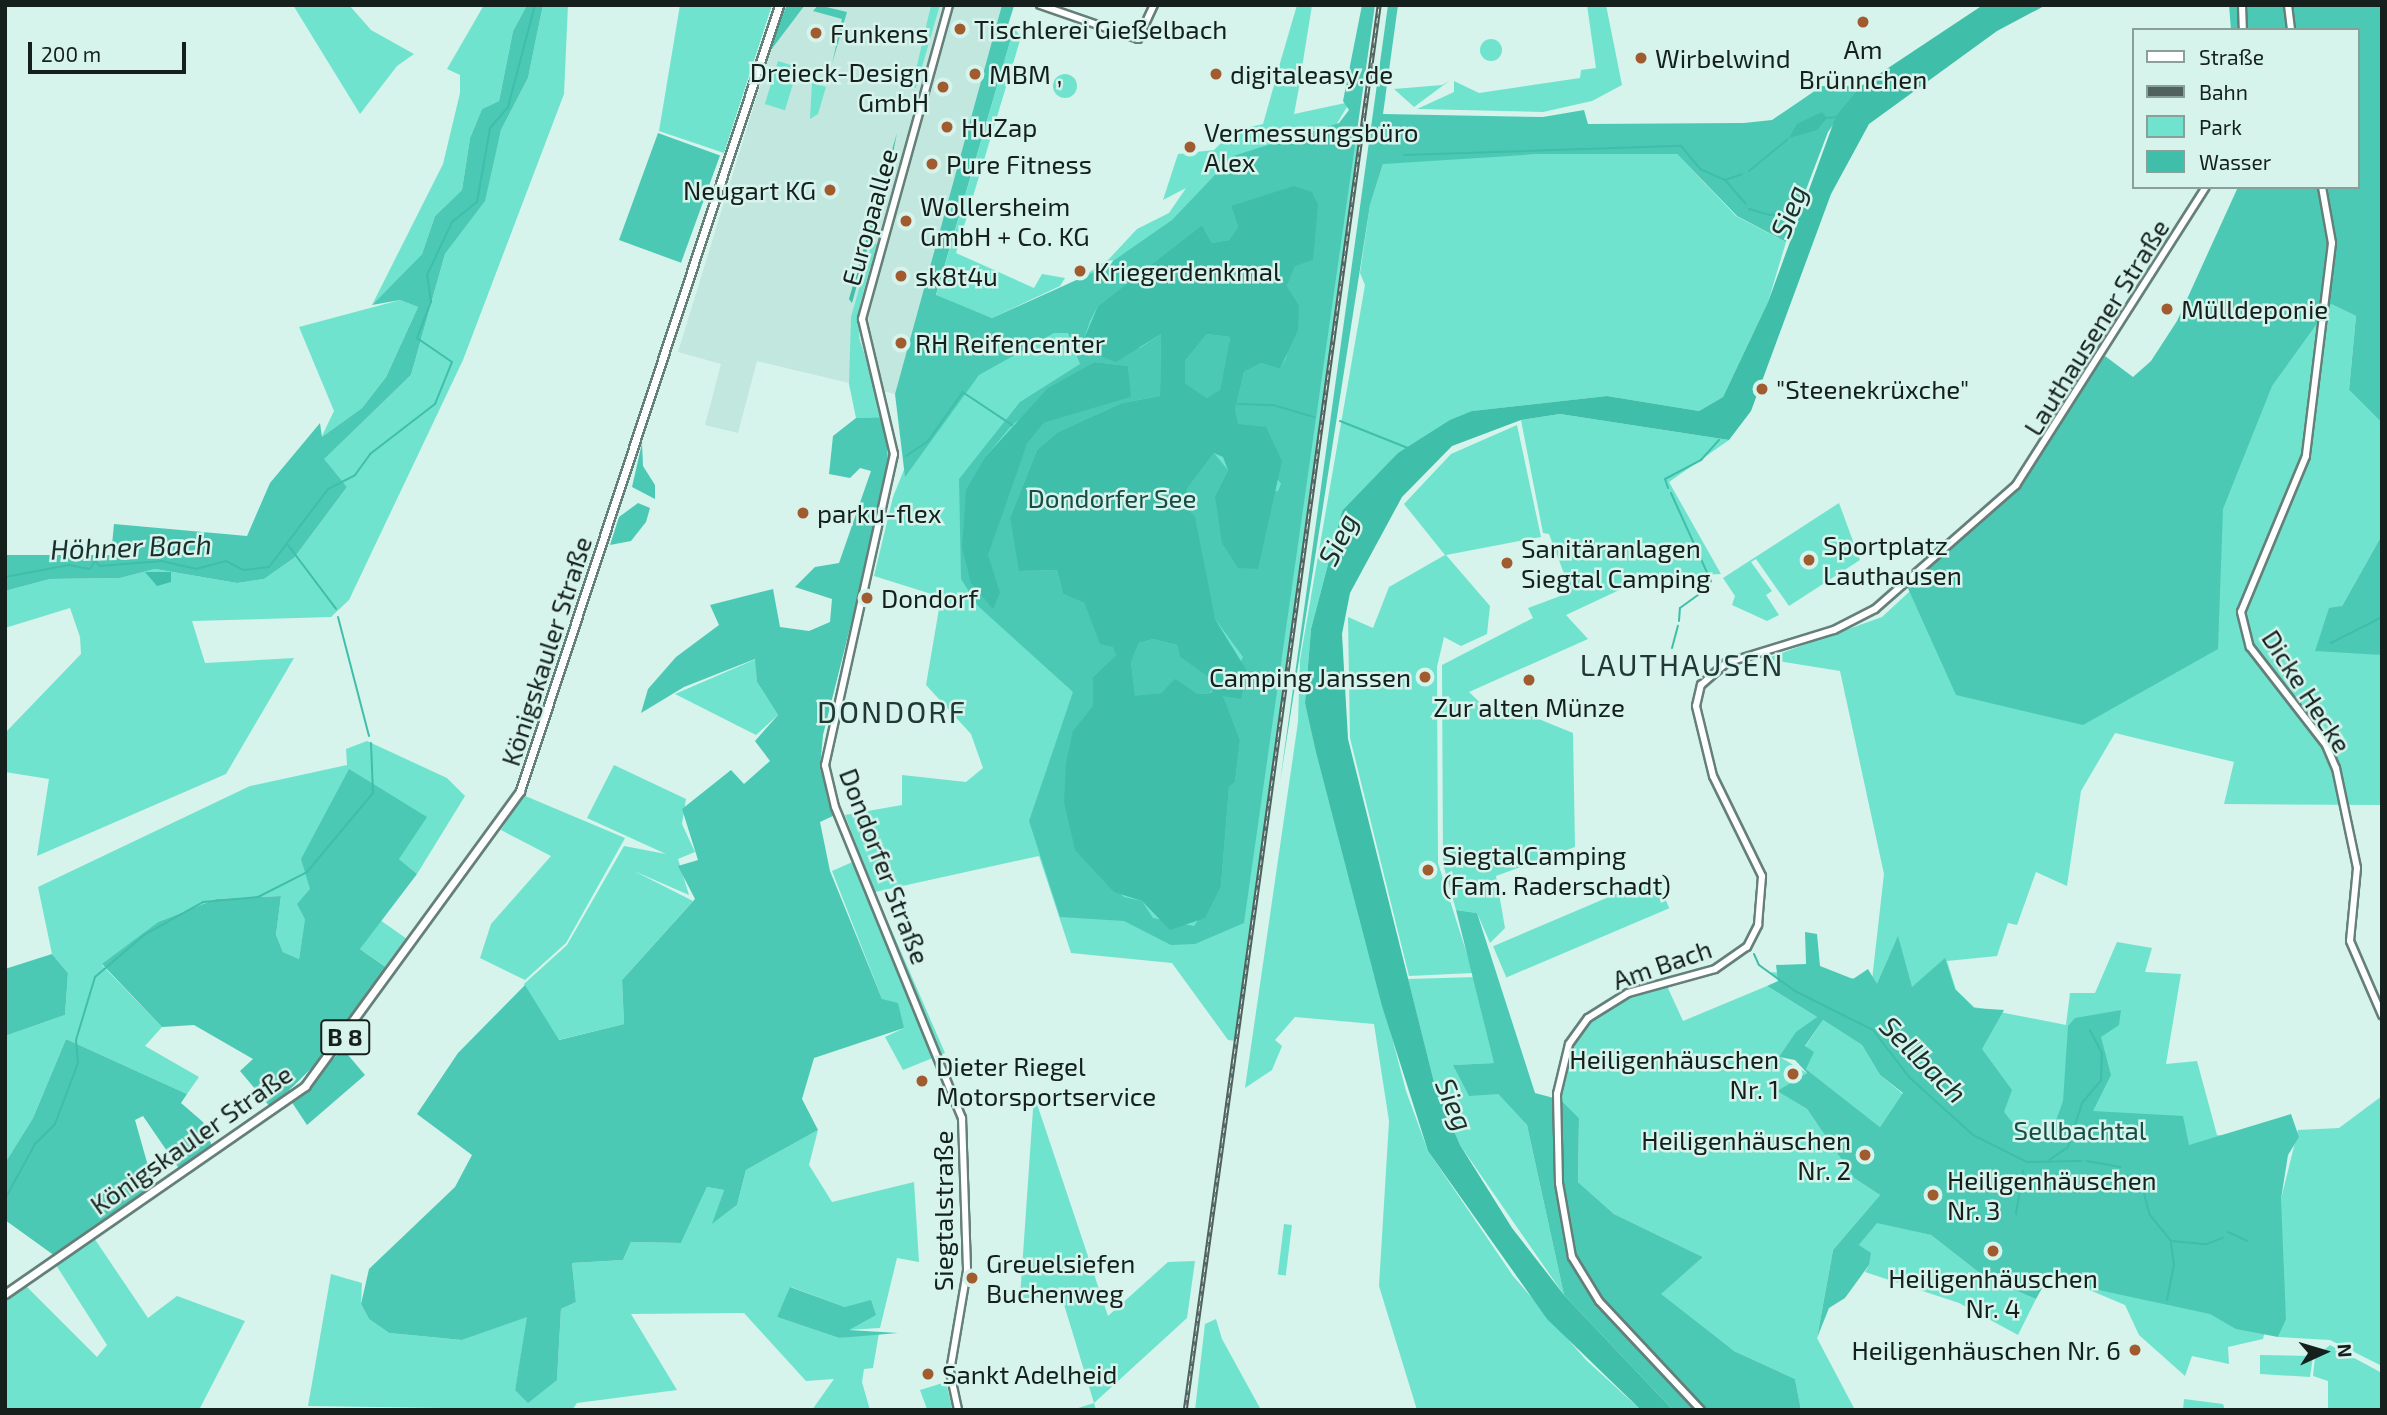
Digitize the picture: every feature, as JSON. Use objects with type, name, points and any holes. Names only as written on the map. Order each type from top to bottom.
[{"type":"main road","name":"Königskauler Straße","points":[[5,1294],[277,1109],[330,1058],[523,786],[782,5]]},
{"type":"street","name":"Europaallee","points":[[892,439],[866,356],[862,319],[949,5]]},
{"type":"street","points":[[1040,5],[1141,38],[1154,5]]},
{"type":"street","points":[[2242,5],[2243,28]]},
{"type":"street","points":[[2288,5],[2291,28]]},
{"type":"street","name":"Lauthausener Straße","points":[[2016,485],[2205,189]]},
{"type":"street","name":"Dicke Hecke","points":[[2322,189],[2332,243],[2306,456],[2243,596],[2250,647],[2326,745],[2336,768],[2357,868],[2350,941],[2382,1015]]},
{"type":"street","name":"Dondorfer Straße","points":[[892,439],[892,478],[824,765],[835,807],[924,1018]]},
{"type":"street","name":"Am Bach","points":[[1702,1410],[1599,1301],[1572,1256],[1559,1183],[1562,1060],[1575,1032],[1603,1005],[1716,969],[1754,936],[1762,876],[1724,806],[1697,717],[1701,685],[1711,673],[1869,613],[2016,485]]},
{"type":"street","name":"Siegtalstraße","points":[[924,1018],[964,1130],[967,1271],[950,1372],[958,1410]]},
{"type":"shaded area","points":[[805,5],[931,5],[913,82],[863,73],[916,88],[940,5],[1002,5],[895,394],[757,361],[738,433],[705,425],[721,364],[678,352],[771,50]]},
{"type":"green space","points":[[293,5],[349,5],[371,30],[414,54],[397,66],[360,114]]},
{"type":"green space","points":[[484,5],[527,5],[513,31],[499,101],[482,109],[470,138],[462,190],[435,216],[422,254],[372,305],[443,164],[460,93],[460,75],[447,69]]},
{"type":"green space","points":[[527,5],[543,5],[528,78],[501,130],[485,201],[445,254],[411,375],[324,459],[347,487],[294,558],[264,579],[237,583],[155,569],[120,578],[50,579],[5,591],[5,555],[111,555],[114,524],[247,536],[270,483],[320,423],[322,437],[362,408],[386,377],[418,307],[400,300],[372,305],[422,254],[435,216],[462,190],[470,138],[482,109],[499,101],[513,31]]},
{"type":"green space","points":[[543,5],[568,5],[564,94],[463,360],[349,600],[331,617],[192,621],[205,663],[294,658],[226,774],[37,856],[49,779],[5,772],[5,733],[81,654],[80,637],[70,608],[5,628],[5,591],[50,579],[120,578],[155,569],[237,583],[264,579],[294,558],[347,487],[323,459],[411,375],[445,254],[483,203],[501,130],[528,78]]},
{"type":"green space","points":[[680,5],[772,5],[724,153],[659,131]]},
{"type":"green space","points":[[787,5],[805,5],[771,50],[781,18]]},
{"type":"green space","points":[[818,5],[847,12],[832,64],[842,19],[813,11]]},
{"type":"green space","points":[[931,5],[940,5],[916,88],[863,73],[913,82]]},
{"type":"green space","points":[[1002,5],[1014,6],[1008,25],[1014,28],[936,295],[992,318],[1103,268],[1172,220],[1233,156],[1339,123],[1349,110],[1343,101],[1362,5],[1375,5],[1244,923],[1195,944],[1171,945],[1124,921],[1060,917],[1029,821],[1073,692],[978,606],[961,579],[959,479],[1020,402],[1080,364],[1068,333],[1054,333],[979,375],[905,477],[895,394]],"holes":[[[1231,206],[1313,260],[1295,265],[1287,286],[1299,305],[1286,358],[1280,369],[1261,363],[1244,372],[1235,409],[1234,419],[1281,484],[1278,491],[1215,496],[1228,470],[1214,453],[1187,489],[1186,507],[1215,619],[1243,657],[1223,697],[1240,740],[1235,782],[1229,787],[1221,886],[1194,926],[1153,918],[1142,901],[1124,897],[1088,863],[1071,746],[1093,706],[1093,677],[1116,655],[1114,647],[1100,643],[1084,603],[1063,594],[1057,570],[1020,571],[1010,518],[1037,450],[1058,432],[1122,403],[1160,396],[1161,334],[1140,348],[1084,339],[1090,321],[1098,306],[1202,225],[1212,243],[1229,240],[1238,227]],[[1095,362],[1128,366],[1130,397],[1044,423],[1027,444],[1002,501],[988,555],[986,456],[1012,425]]]},
{"type":"green space","points":[[1297,5],[1312,5],[1301,74],[1278,70]]},
{"type":"green space","points":[[1388,5],[1398,5],[1383,114],[1543,117],[1584,110],[1588,124],[1744,123],[1772,120],[1822,86],[1861,86],[1828,132],[1786,242],[1737,216],[1677,154],[1540,154],[1383,164],[1370,205],[1280,782]]},
{"type":"green space","points":[[1587,5],[1606,5],[1622,85],[1592,101],[1543,112],[1417,109],[1454,92],[1454,81],[1479,93],[1580,78],[1581,70],[1596,68]]},
{"type":"green space","points":[[2229,5],[2382,5],[2382,423],[2349,390],[2356,316],[2331,304],[2272,386],[2223,509],[2218,649],[2083,725],[1956,695],[1906,584],[2016,486],[2105,356],[2133,377],[2151,361],[2177,321],[2237,189],[2359,189],[2359,28],[2231,28]]},
{"type":"green space","points":[[1014,28],[1021,37],[956,253],[1034,288],[1042,274],[1065,278],[1060,286],[992,318],[936,296]]},
{"type":"green space","points":[[1491,39],[1499,42],[1502,50],[1499,58],[1491,61],[1483,58],[1480,50],[1483,42]]},
{"type":"green space","points":[[778,61],[798,67],[785,110],[765,104]]},
{"type":"green space","points":[[1065,74],[1074,77],[1077,86],[1074,95],[1065,98],[1056,95],[1053,86],[1056,77]]},
{"type":"green space","name":"Dondorfer See","points":[[1276,78],[1300,82],[1294,114],[1350,102],[1336,125],[1360,136],[1236,1041],[1228,1040],[1172,963],[1071,953],[1039,856],[875,892],[945,1053],[903,1070],[885,1037],[904,1028],[882,999],[832,871],[857,860],[873,889],[845,815],[902,805],[902,775],[966,782],[983,768],[971,734],[926,685],[941,597],[874,576],[893,497],[917,437],[1063,290],[1109,259],[1137,229],[1169,213],[1186,188],[1163,200],[1178,154],[1214,150],[1233,131],[1263,124]]},
{"type":"green space","points":[[1449,81],[1414,107],[1394,89],[1442,85]]},
{"type":"green space","points":[[812,83],[826,87],[818,114],[810,119]]},
{"type":"green space","points":[[658,133],[720,156],[681,263],[619,240]]},
{"type":"green space","points":[[1540,154],[1677,154],[1736,216],[1786,242],[1768,302],[1723,397],[1699,411],[1607,396],[1472,411],[1342,511],[1311,629],[1305,703],[1406,1091],[1428,1151],[1513,1276],[1586,1360],[1641,1410],[1417,1410],[1379,1286],[1389,1121],[1374,1024],[1295,1017],[1275,1040],[1282,1046],[1272,1070],[1245,1088],[1298,722],[1300,660],[1365,285],[1360,273],[1370,205],[1383,164],[1390,161]]},
{"type":"green space","points":[[872,243],[877,244],[860,304],[859,338],[885,417],[856,418],[849,384],[851,317]]},
{"type":"green space","points":[[400,300],[418,307],[386,377],[362,408],[321,438],[334,411],[299,327]]},
{"type":"green space","points":[[2331,304],[2356,316],[2349,390],[2382,423],[2382,535],[2342,606],[2370,653],[2382,655],[2382,805],[2224,804],[2234,762],[2115,733],[2081,791],[2067,886],[2036,872],[2017,925],[2008,923],[1997,956],[1947,961],[1956,990],[1974,1007],[2066,1025],[2070,993],[2095,993],[2117,942],[2152,948],[2145,972],[2181,974],[2166,1064],[2197,1061],[2217,1135],[2225,1136],[2281,1199],[2298,1130],[2339,1128],[2382,1096],[2382,1366],[2330,1340],[2278,1337],[2286,1320],[2279,1270],[2263,1339],[2228,1347],[2229,1364],[2192,1356],[2185,1376],[2139,1335],[2125,1305],[2087,1289],[1867,1039],[1787,990],[1771,972],[1872,980],[1884,874],[1840,671],[1765,659],[1882,617],[2012,497],[2104,356],[2132,378]]},
{"type":"green space","points":[[1207,334],[1230,337],[1220,391],[1207,398],[1185,383],[1185,361]]},
{"type":"green space","points":[[1560,414],[1729,440],[1669,482],[1721,574],[1645,578],[1566,615],[1588,639],[1469,692],[1493,715],[1509,707],[1573,733],[1575,847],[1496,876],[1505,928],[1490,943],[1477,913],[1456,910],[1443,864],[1442,665],[1533,618],[1528,608],[1571,592],[1549,534],[1543,533],[1521,420]]},
{"type":"green space","points":[[885,417],[889,473],[823,735],[820,768],[835,815],[820,822],[830,871],[882,999],[898,1003],[904,1028],[814,1058],[802,1099],[818,1130],[746,1170],[737,1205],[712,1224],[724,1190],[707,1187],[681,1243],[631,1242],[623,1260],[572,1263],[576,1302],[561,1309],[557,1380],[528,1403],[515,1390],[527,1317],[462,1340],[389,1333],[369,1319],[361,1304],[369,1269],[455,1187],[472,1155],[417,1114],[458,1053],[525,985],[559,1040],[624,1024],[622,980],[695,899],[678,866],[698,860],[682,809],[731,770],[744,784],[770,761],[755,741],[778,715],[757,682],[755,659],[684,687],[641,713],[648,689],[676,657],[719,625],[710,605],[773,589],[780,627],[809,631],[830,622],[832,599],[795,587],[815,567],[839,563],[871,471],[860,468],[850,478],[829,474],[833,436],[856,418]]},
{"type":"green space","points":[[1517,425],[1541,537],[1446,555],[1490,606],[1487,634],[1461,646],[1444,637],[1437,667],[1438,863],[1473,973],[1409,976],[1350,738],[1348,617],[1373,628],[1389,587],[1445,555],[1404,504],[1451,454]]},
{"type":"green space","points":[[642,443],[643,466],[655,485],[655,499],[632,487]]},
{"type":"green space","points":[[638,503],[650,508],[646,522],[631,541],[610,545],[619,517]]},
{"type":"green space","name":"Sportplatz Lauthausen","points":[[1839,503],[1860,560],[1789,606],[1756,559],[1751,562],[1772,591],[1766,595],[1779,615],[1767,621],[1732,605],[1735,596],[1723,578]]},
{"type":"green space","points":[[2382,535],[2382,655],[2315,651],[2329,608],[2342,606]]},
{"type":"green space","points":[[1153,639],[1177,645],[1180,657],[1218,683],[1210,693],[1198,694],[1175,680],[1161,693],[1135,697],[1131,662],[1139,643]]},
{"type":"green space","points":[[756,659],[757,682],[778,715],[756,735],[675,694]]},
{"type":"green space","points":[[367,741],[447,778],[465,796],[417,874],[399,859],[310,889],[299,959],[283,952],[276,935],[281,896],[216,899],[158,922],[102,965],[162,1027],[145,1046],[199,1077],[187,1094],[66,1039],[33,1118],[5,1163],[5,1036],[65,1015],[68,973],[52,954],[38,887],[250,786],[347,765],[346,749]]},
{"type":"green space","points":[[614,765],[686,799],[682,824],[695,852],[678,859],[689,895],[634,871],[693,901],[622,980],[624,1024],[558,1040],[524,984],[567,945],[624,846],[666,854],[587,818]]},
{"type":"green space","points":[[349,769],[427,817],[399,859],[417,874],[360,949],[390,970],[338,1042],[271,1108],[240,1071],[253,1059],[194,1025],[162,1027],[102,964],[158,922],[216,899],[281,896],[276,935],[283,952],[299,959],[305,919],[297,904],[310,889],[301,859]]},
{"type":"green space","points":[[523,795],[625,838],[566,943],[525,980],[480,958],[491,924],[551,856],[501,830]]},
{"type":"green space","points":[[1656,877],[1669,908],[1506,977],[1493,946]]},
{"type":"green space","points":[[1456,910],[1477,913],[1535,1093],[1561,1100],[1579,1118],[1578,1182],[1614,1214],[1703,1257],[1661,1294],[1734,1351],[1795,1379],[1801,1410],[1673,1410],[1564,1295],[1527,1125],[1498,1094],[1469,1096],[1453,1065],[1494,1063]]},
{"type":"green space","points":[[380,920],[410,941],[390,970],[360,949]]},
{"type":"green space","name":"Sellbachtal","points":[[1805,932],[1817,934],[1820,966],[1853,979],[1868,969],[1877,984],[1898,936],[1912,987],[1945,958],[1955,989],[1974,1008],[2004,1010],[1982,1049],[2012,1090],[2004,1112],[2016,1127],[2042,1133],[2053,1129],[2063,1101],[2068,1026],[2075,1018],[2121,1010],[2119,1025],[2101,1037],[2111,1075],[2093,1111],[2183,1116],[2189,1145],[2291,1114],[2299,1137],[2288,1155],[2281,1199],[2286,1320],[2278,1337],[2236,1329],[2210,1314],[2066,1283],[2051,1272],[2036,1299],[1986,1278],[1931,1235],[1877,1223],[1859,1245],[1871,1253],[1869,1265],[1845,1298],[1829,1308],[1817,1338],[1833,1250],[1880,1195],[1854,1178],[1807,1109],[1777,1091],[1807,1073],[1795,1060],[1779,1057],[1796,1032],[1817,1017],[1767,986],[1778,981],[1776,965],[1806,964]],"holes":[[[1823,1020],[1862,1045],[1880,1075],[1903,1093],[1880,1127],[1806,1069],[1814,1052],[1805,1046]]]},
{"type":"green space","points":[[52,954],[68,973],[65,1015],[5,1036],[5,969]]},
{"type":"green space","points":[[1477,977],[1495,1063],[1454,1065],[1498,1094],[1527,1125],[1564,1295],[1460,1145],[1435,1086],[1408,979]]},
{"type":"green space","points":[[1667,986],[1683,1021],[1767,986],[1817,1017],[1780,1057],[1807,1073],[1778,1091],[1807,1109],[1854,1178],[1880,1195],[1833,1250],[1817,1338],[1855,1410],[1801,1410],[1795,1379],[1734,1351],[1684,1315],[1660,1294],[1703,1257],[1614,1214],[1578,1182],[1579,1118],[1561,1100],[1571,1045],[1589,1021],[1628,997]]},
{"type":"green space","points":[[1823,1020],[1862,1045],[1880,1075],[1903,1094],[1880,1127],[1806,1069],[1805,1047]]},
{"type":"green space","points":[[66,1039],[187,1094],[181,1103],[203,1122],[213,1149],[180,1170],[143,1116],[135,1120],[154,1187],[55,1256],[5,1220],[5,1163],[33,1118]]},
{"type":"green space","points":[[343,1049],[365,1075],[307,1125],[291,1101]]},
{"type":"green space","points":[[1034,1095],[1108,1316],[1168,1262],[1195,1261],[1187,1318],[1094,1403],[1062,1298],[1020,1298]]},
{"type":"green space","points":[[818,1130],[809,1165],[832,1202],[914,1182],[919,1262],[897,1258],[880,1328],[847,1330],[845,1307],[791,1287],[777,1317],[839,1338],[879,1333],[873,1368],[864,1369],[862,1382],[870,1410],[812,1410],[834,1379],[806,1381],[744,1313],[631,1314],[677,1390],[577,1403],[572,1410],[308,1406],[331,1274],[362,1283],[361,1304],[369,1319],[389,1333],[462,1340],[528,1316],[515,1390],[557,1379],[561,1309],[576,1302],[572,1263],[623,1260],[631,1242],[681,1243],[707,1187],[724,1190],[713,1223],[737,1205],[746,1170]]},
{"type":"green space","points":[[1877,1222],[1931,1235],[1986,1278],[2036,1299],[2018,1335],[1959,1303],[1865,1272],[1869,1265],[1859,1245]]},
{"type":"green space","points":[[1284,1224],[1292,1225],[1286,1276],[1278,1275]]},
{"type":"green space","points":[[94,1238],[148,1318],[177,1296],[245,1321],[199,1410],[5,1410],[5,1300],[26,1286],[97,1357],[107,1345],[56,1265]]},
{"type":"green space","points":[[790,1287],[845,1307],[871,1300],[876,1315],[849,1330],[898,1333],[839,1338],[777,1317]]},
{"type":"green space","points":[[1216,1319],[1222,1339],[1261,1410],[1195,1410],[1205,1324]]},
{"type":"green space","points":[[2330,1345],[2382,1373],[2382,1410],[2328,1410],[2328,1381],[2313,1376],[2315,1357]]},
{"type":"green space","points":[[2260,1355],[2313,1356],[2310,1377],[2260,1374]]},
{"type":"green space","points":[[946,1382],[952,1408],[927,1409],[920,1390]]},
{"type":"green space","points":[[2184,1399],[2223,1404],[2225,1410],[2183,1410]]},
{"type":"green space","points":[[1094,1403],[1096,1410],[1072,1410]]},
{"type":"water","name":"Sieg","points":[[1983,5],[2046,5],[1997,31],[1869,124],[1831,194],[1751,411],[1729,440],[1560,414],[1521,420],[1452,446],[1402,497],[1350,593],[1342,634],[1348,739],[1435,1086],[1460,1145],[1512,1228],[1564,1295],[1673,1410],[1641,1410],[1547,1319],[1428,1151],[1382,1006],[1305,703],[1311,629],[1342,511],[1398,453],[1450,420],[1472,411],[1607,396],[1699,411],[1723,397],[1768,302],[1836,116],[1861,86]]},
{"type":"water","points":[[1822,112],[1827,118],[1817,130],[1789,138],[1797,124]]},
{"type":"water","points":[[897,133],[890,168],[852,303],[849,299]]},
{"type":"water","name":"Dondorfer See","points":[[1294,186],[1312,192],[1318,205],[1313,260],[1295,266],[1287,286],[1299,305],[1298,330],[1280,369],[1261,363],[1244,372],[1235,410],[1238,424],[1266,427],[1282,461],[1258,569],[1238,568],[1222,543],[1215,496],[1228,470],[1223,457],[1214,453],[1187,489],[1186,507],[1195,517],[1215,619],[1247,671],[1241,699],[1223,696],[1240,740],[1235,782],[1229,787],[1221,886],[1205,918],[1170,930],[1142,901],[1114,892],[1075,850],[1064,802],[1066,763],[1073,731],[1093,706],[1093,677],[1116,655],[1113,647],[1100,644],[1084,603],[1063,594],[1057,570],[1019,571],[1010,518],[1037,450],[1058,432],[1122,403],[1160,396],[1161,334],[1116,362],[1093,353],[1084,339],[1098,306],[1202,225],[1212,243],[1229,240],[1238,227],[1231,206]],"holes":[[[1207,334],[1230,337],[1220,390],[1207,398],[1185,383],[1185,361]],[[1153,639],[1177,645],[1180,657],[1217,683],[1211,693],[1198,694],[1175,679],[1161,693],[1135,696],[1131,662],[1139,643]]]},
{"type":"water","points":[[1095,362],[1128,366],[1131,397],[1044,423],[1027,444],[988,555],[1000,593],[993,609],[971,583],[962,548],[966,490],[986,456],[1048,388]]},
{"type":"water","points":[[145,572],[171,572],[171,582],[157,586]]},
{"type":"waterway","name":"Höhner Bach","points":[[5,577],[69,565],[90,569],[95,561],[100,566],[162,561],[196,569],[226,561],[244,570],[269,567],[328,489],[355,475],[370,454],[435,404],[452,362],[417,338],[431,302],[427,275],[452,222],[477,202],[490,128],[508,107],[535,5]]},
{"type":"waterway","points":[[1826,118],[1838,117]]},
{"type":"waterway","points":[[1749,171],[1788,139]]},
{"type":"waterway","points":[[1404,155],[1681,146],[1700,169],[1725,180],[1742,174]]},
{"type":"waterway","points":[[1726,181],[1746,204]]},
{"type":"waterway","name":"Sieg","points":[[1749,209],[1770,215],[1798,211]]},
{"type":"waterway","points":[[928,441],[963,392]]},
{"type":"waterway","points":[[964,393],[1012,425]]},
{"type":"waterway","points":[[1238,404],[1273,405],[1314,417]]},
{"type":"waterway","points":[[1340,421],[1408,448]]},
{"type":"waterway","name":"Sellbach","points":[[1668,488],[1665,479],[1701,460],[1719,440]]},
{"type":"waterway","points":[[906,456],[927,442]]},
{"type":"waterway","name":"Sellbach","points":[[1671,493],[1711,581]]},
{"type":"waterway","points":[[288,545],[336,609]]},
{"type":"waterway","name":"Sellbach","points":[[1679,621],[1680,608],[1710,586]]},
{"type":"waterway","points":[[338,617],[369,736]]},
{"type":"waterway","points":[[2331,643],[2382,617]]},
{"type":"waterway","name":"Sellbach","points":[[1672,648],[1678,626]]},
{"type":"waterway","points":[[5,1199],[35,1144],[55,1124],[78,1063],[76,1040],[95,977],[144,935],[203,902],[258,897],[307,872],[373,793],[371,743]]},
{"type":"waterway","name":"Sellbach","points":[[1754,954],[1759,965],[1795,991],[1873,1030],[1910,1078],[1973,1135],[2027,1162],[2081,1161]]},
{"type":"waterway","points":[[2049,1160],[2068,1147],[2082,1103],[2101,1080],[2102,1053],[2090,1030]]},
{"type":"waterway","name":"Sellbach","points":[[2087,1161],[2120,1167]]},
{"type":"waterway","points":[[2016,1214],[2023,1171]]},
{"type":"waterway","name":"Sellbach","points":[[2127,1176],[2142,1186],[2150,1215],[2171,1241],[2207,1244],[2223,1238]]},
{"type":"waterway","name":"Sellbach","points":[[2228,1232],[2247,1241]]},
{"type":"waterway","points":[[2167,1300],[2174,1265],[2171,1243]]},
{"type":"railway","points":[[1185,1410],[1379,5]]},
{"type":"place","name":"Am Brünnchen","points":[[1863,22]]},
{"type":"place","name":"Tischlerei Gießelbach","points":[[960,29]]},
{"type":"place","name":"Funkens","points":[[816,33]]},
{"type":"place","name":"Wirbelwind","points":[[1641,58]]},
{"type":"place","name":"MBM ,","points":[[975,74]]},
{"type":"place","name":"digitaleasy.de","points":[[1216,74]]},
{"type":"place","name":"Dreieck-Design GmbH","points":[[943,87]]},
{"type":"place","name":"HuZap","points":[[947,127]]},
{"type":"place","name":"Vermessungsbüro Alex","points":[[1190,147]]},
{"type":"place","name":"Pure Fitness","points":[[932,164]]},
{"type":"place","name":"Neugart KG","points":[[830,190]]},
{"type":"place","name":"Wollersheim GmbH + Co. KG","points":[[906,221]]},
{"type":"place","name":"Kriegerdenkmal","points":[[1080,271]]},
{"type":"place","name":"sk8t4u","points":[[901,276]]},
{"type":"place","name":"Mülldeponie","points":[[2167,309]]},
{"type":"place","name":"RH Reifencenter","points":[[901,343]]},
{"type":"place","name":"\"Steenekrüxche\"","points":[[1762,389]]},
{"type":"place","name":"parku-flex","points":[[803,513]]},
{"type":"place","name":"Sportplatz Lauthausen","points":[[1809,560]]},
{"type":"place","name":"Sanitäranlagen Siegtal Camping","points":[[1507,563]]},
{"type":"place","name":"Dondorf","points":[[867,598]]},
{"type":"place","name":"Camping Janssen","points":[[1425,677]]},
{"type":"place","name":"Zur alten Münze","points":[[1529,680]]},
{"type":"place","name":"SiegtalCamping (Fam. Raderschadt)","points":[[1428,870]]},
{"type":"place","name":"Heiligenhäuschen Nr. 1","points":[[1793,1074]]},
{"type":"place","name":"Dieter Riegel Motorsportservice","points":[[922,1081]]},
{"type":"place","name":"Heiligenhäuschen Nr. 2","points":[[1865,1155]]},
{"type":"place","name":"Heiligenhäuschen Nr. 3","points":[[1933,1195]]},
{"type":"place","name":"Heiligenhäuschen Nr. 4","points":[[1993,1251]]},
{"type":"place","name":"Greuelsiefen Buchenweg","points":[[972,1278]]},
{"type":"place","name":"Heiligenhäuschen Nr. 6","points":[[2135,1350]]},
{"type":"place","name":"Sankt Adelheid","points":[[928,1374]]},
{"type":"district","name":"LAUTHAUSEN","points":[[1682,664]]},
{"type":"district","name":"DONDORF","points":[[892,711]]}]
